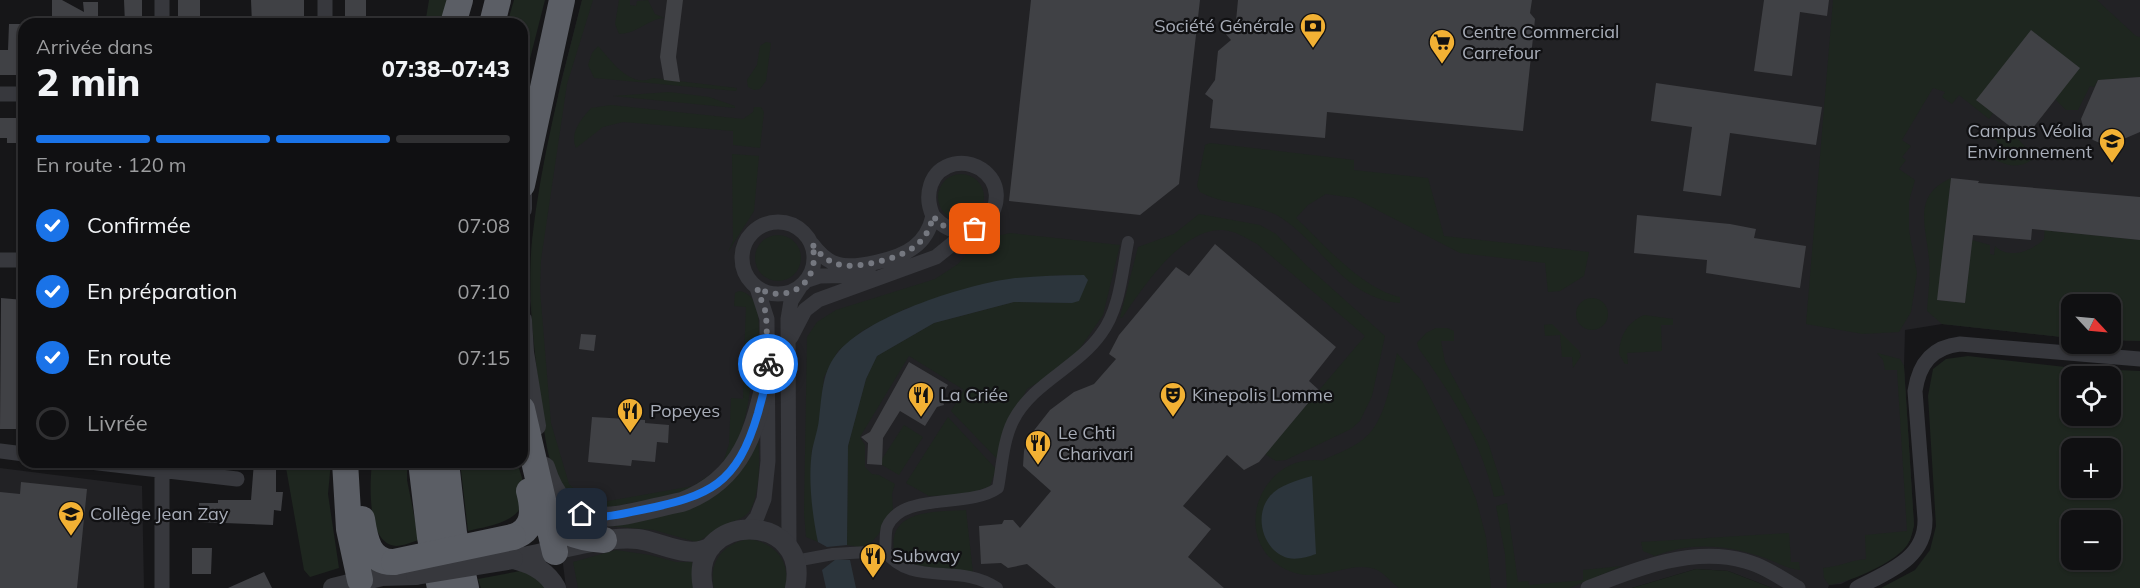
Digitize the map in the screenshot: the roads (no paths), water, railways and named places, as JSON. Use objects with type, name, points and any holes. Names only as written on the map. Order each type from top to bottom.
[{"type":"highway","points":[[455,18],[460,0]]},
{"type":"highway","points":[[468,18],[472,0]]},
{"type":"highway","points":[[494,18],[498,0]]},
{"type":"highway","points":[[528,156],[562,0]]},
{"type":"highway","points":[[528,435],[555,552]]},
{"type":"highway","points":[[345,468],[349,529],[361,584]]},
{"type":"highway","points":[[361,468],[361,514],[369,548],[380,560],[405,568],[513,548],[531,523],[533,514],[524,468]]},
{"type":"highway","points":[[422,468],[440,588]]},
{"type":"highway","points":[[447,468],[454,533],[466,588]]},
{"type":"highway","points":[[545,508],[553,522],[570,534],[604,540]]},
{"type":"street","points":[[162,0],[162,18]]},
{"type":"street","points":[[325,0],[325,18]]},
{"type":"street","points":[[0,94],[18,94]]},
{"type":"street","points":[[789,348],[795,328],[811,305],[826,297],[936,257],[968,231],[982,225],[990,217],[996,198],[989,176],[975,166],[954,164],[936,175],[930,184],[928,206],[933,216],[948,229],[968,231]]},
{"type":"street","points":[[892,273],[844,277],[820,276],[783,294],[765,292],[757,288],[747,278],[742,261],[745,244],[758,228],[775,222],[793,224],[807,236],[822,256],[835,264],[848,266],[866,264],[900,254],[915,246],[929,231],[933,216]]},
{"type":"street","points":[[997,588],[987,581],[921,583],[901,576],[885,551],[887,528],[905,509],[922,504],[978,498],[998,488],[1012,422],[1024,404],[1037,390],[1080,358],[1102,334],[1113,311],[1128,242]]},
{"type":"street","points":[[795,588],[792,555],[789,310],[814,262],[812,244]]},
{"type":"street","points":[[0,260],[18,260]]},
{"type":"street","points":[[748,528],[760,510],[766,490],[768,461],[766,319],[757,288]]},
{"type":"street","points":[[1857,588],[1910,558],[1923,536],[1925,519],[1916,391],[1922,364],[1935,352],[1960,344],[2140,359]]},
{"type":"street","points":[[528,376],[542,455],[549,480],[564,503],[572,510],[590,517],[607,517],[682,502],[702,494],[719,482],[745,449],[768,372]]},
{"type":"street","points":[[0,451],[18,453]]},
{"type":"street","points":[[162,468],[162,588]]},
{"type":"street","points":[[173,468],[237,480]]},
{"type":"street","points":[[703,588],[703,563],[711,548],[727,533],[748,528],[769,532],[792,555],[885,551]]},
{"type":"street","points":[[513,548],[555,552],[604,540],[637,539],[687,551],[711,548]]},
{"type":"street","points":[[513,548],[550,578],[558,588]]},
{"type":"street","points":[[555,552],[558,588]]},
{"type":"street","points":[[1588,588],[1632,572],[1682,558],[1720,556],[1757,565],[1798,588]]},
{"type":"street","points":[[333,588],[361,584],[405,568]]},
{"type":"street","points":[[387,588],[399,580],[405,568]]},
{"type":"place","name":"Société Générale","points":[[1313,49]]},
{"type":"place","name":"Centre Commercial Carrefour","points":[[1442,65]]},
{"type":"place","name":"Campus Véolia Environnement","points":[[2112,164]]},
{"type":"place","name":"La Criée","points":[[921,418]]},
{"type":"place","name":"Kinepolis Lomme","points":[[1173,418]]},
{"type":"place","name":"Popeyes","points":[[630,434]]},
{"type":"place","name":"Le Chti Charivari","points":[[1038,466]]},
{"type":"place","name":"Collège Jean Zay","points":[[71,537]]},
{"type":"place","name":"Subway","points":[[873,579]]}]
